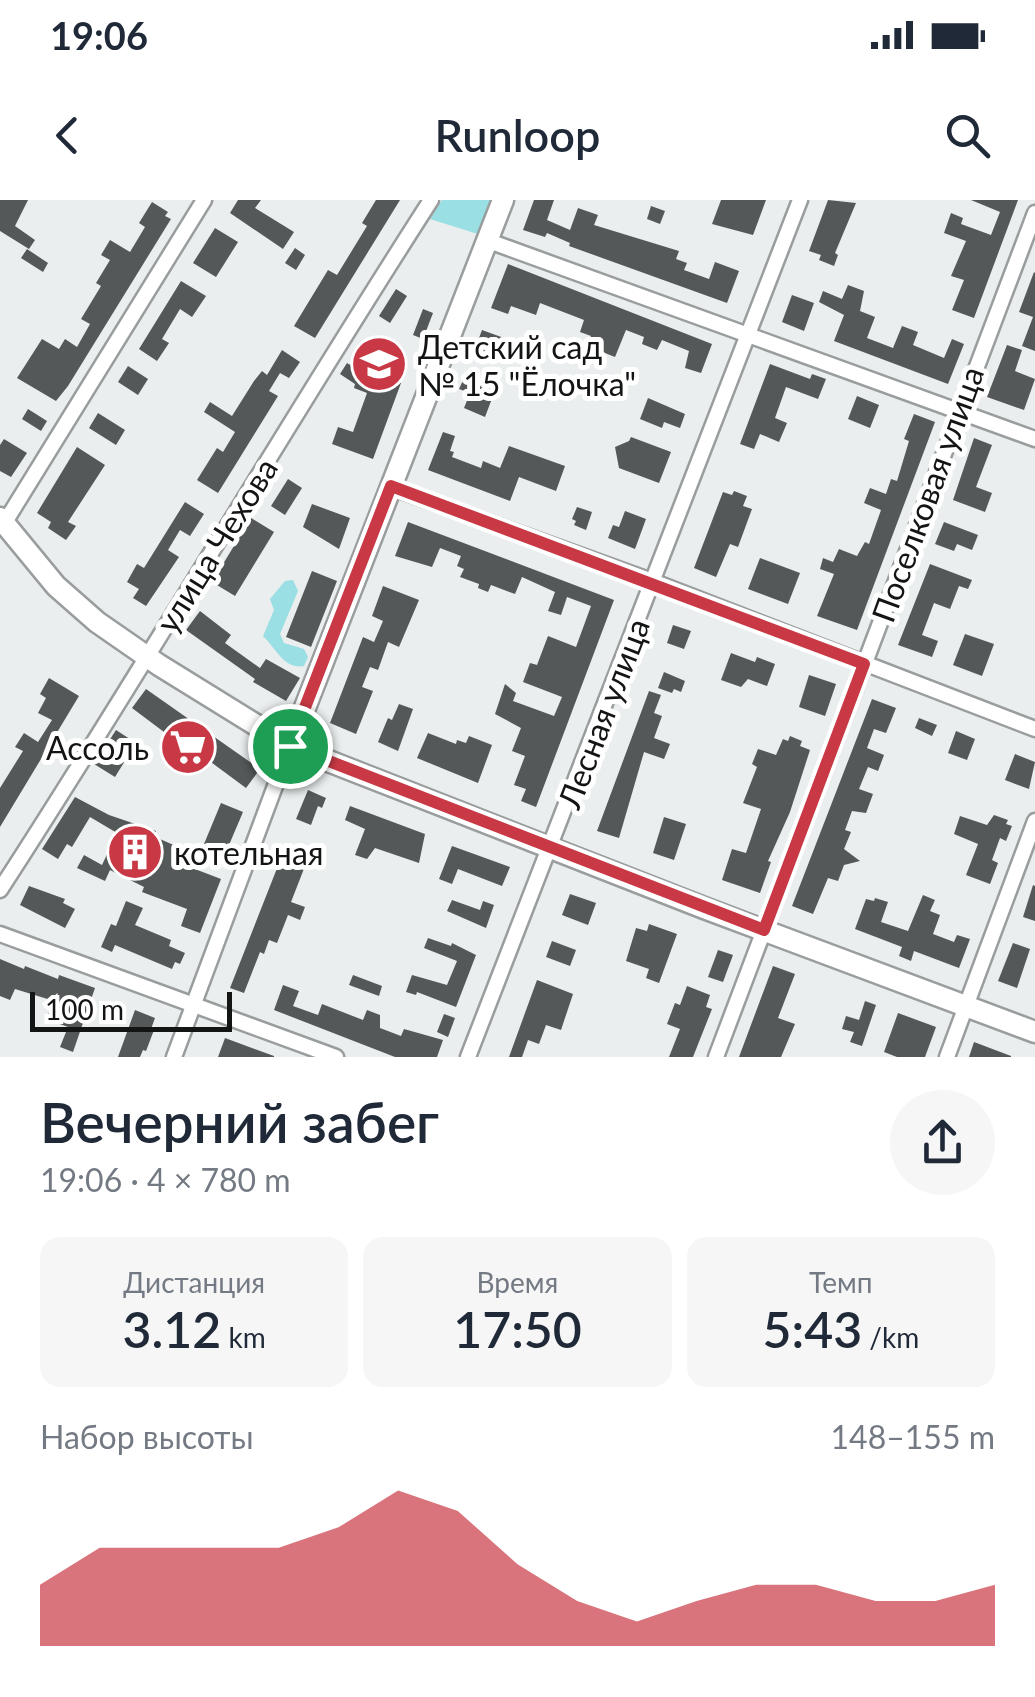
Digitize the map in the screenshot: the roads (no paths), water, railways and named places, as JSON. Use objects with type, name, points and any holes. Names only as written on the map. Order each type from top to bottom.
[{"type":"main road","points":[[290,746],[503,200]]},
{"type":"main road","points":[[1,524],[56,586],[97,622],[290,746],[1035,1032]]},
{"type":"street","points":[[1,524],[204,200]]},
{"type":"street","name":"улица Чехова","points":[[0,890],[431,200]]},
{"type":"street","name":"Лесная улица","points":[[468,1057],[800,200]]},
{"type":"street","name":"Поселковая улица","points":[[716,1057],[1035,213]]},
{"type":"street","points":[[486,240],[1035,439]]},
{"type":"street","points":[[391,486],[654,582],[1035,729]]},
{"type":"street","points":[[174,1057],[290,746]]},
{"type":"street","points":[[947,1057],[1035,821]]},
{"type":"street","points":[[0,934],[336,1057]]},
{"type":"place","name":"Детский сад № 15 \"Ёлочка\"","points":[[379,364]]},
{"type":"place","name":"Ассоль","points":[[188,747]]},
{"type":"place","name":"котельная","points":[[135,852]]}]
